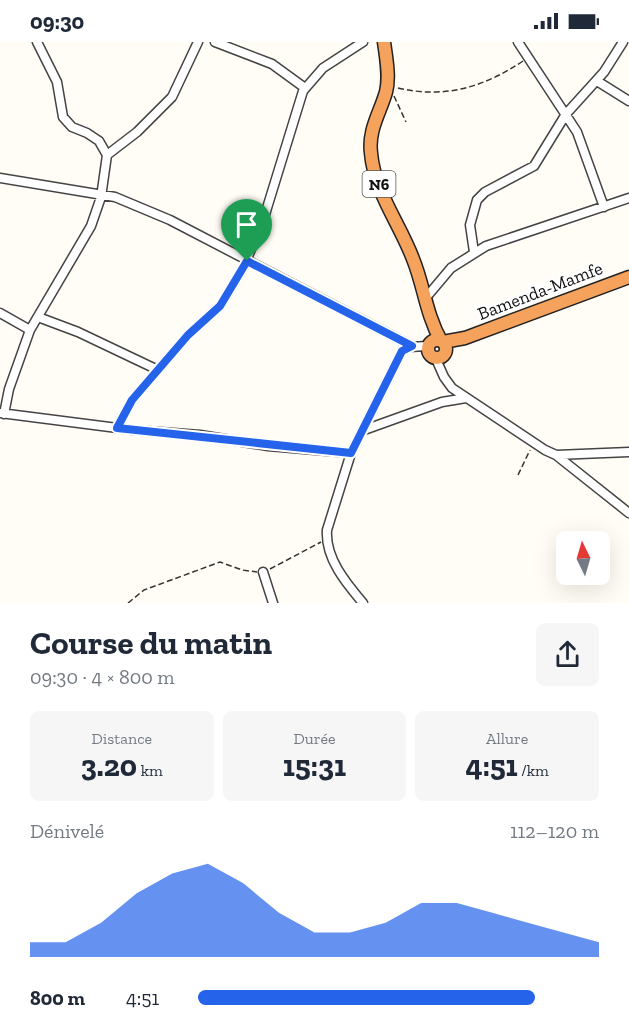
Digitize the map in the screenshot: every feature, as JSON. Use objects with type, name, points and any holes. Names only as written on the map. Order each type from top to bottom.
[{"type":"highway","name":"N6","points":[[384,42],[387,88],[372,128],[370,153],[382,192],[413,259],[437,347]]},
{"type":"highway","name":"Bamenda-Mamfe","points":[[437,347],[465,339],[629,277]]},
{"type":"street","points":[[37,42],[57,82],[63,117],[72,127],[87,132],[99,141],[107,155],[101,196],[91,226],[79,251],[30,330],[2,414],[351,453]]},
{"type":"street","points":[[107,155],[136,132],[171,97],[198,42]]},
{"type":"street","points":[[216,42],[272,64],[305,88]]},
{"type":"street","points":[[117,428],[126,408],[158,370],[188,335],[220,306],[247,261],[263,221],[296,105],[305,88],[323,68],[363,42]]},
{"type":"street","points":[[518,42],[577,132],[604,207]]},
{"type":"street","points":[[474,252],[470,225],[477,200],[485,192],[534,166],[566,114],[613,61],[623,42]]},
{"type":"street","points":[[597,81],[629,101]]},
{"type":"street","points":[[0,178],[124,200],[170,220],[412,346],[437,347],[448,383],[533,444],[556,455],[629,513]]},
{"type":"street","points":[[424,300],[451,268],[474,252],[510,236],[629,198]]},
{"type":"street","points":[[0,313],[30,330]]},
{"type":"street","points":[[38,317],[78,332],[158,370]]},
{"type":"street","points":[[363,603],[333,560],[327,539],[351,453],[402,351],[412,346]]},
{"type":"street","points":[[364,430],[442,402],[466,398]]},
{"type":"street","points":[[556,455],[629,452]]},
{"type":"street","points":[[264,572],[273,603]]},
{"type":"path","points":[[387,88],[424,93],[451,93],[479,86],[502,75],[529,57]]},
{"type":"path","points":[[387,88],[392,92],[406,122]]},
{"type":"path","points":[[518,475],[533,444]]},
{"type":"path","points":[[128,603],[144,590],[220,562],[242,570],[264,572],[327,539]]},
{"type":"route","points":[[247,261],[412,346],[402,351],[351,453],[268,446],[200,435],[117,428],[132,400],[188,335],[220,306],[247,261]]}]
